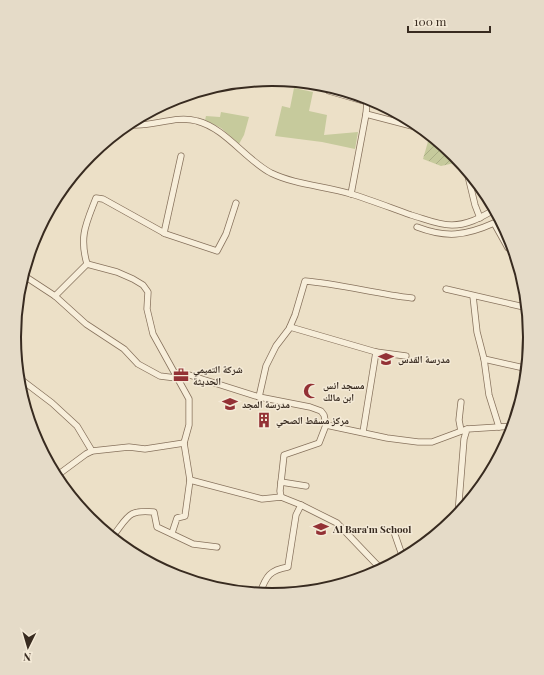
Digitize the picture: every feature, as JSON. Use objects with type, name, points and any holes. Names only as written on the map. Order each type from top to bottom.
[{"type":"street","points":[[351,194],[367,106]]},
{"type":"street","points":[[366,114],[403,124]]},
{"type":"street","points":[[138,126],[185,119],[197,120],[208,125],[232,142],[272,174],[351,194],[438,223],[459,225],[480,218],[489,213]]},
{"type":"street","points":[[164,233],[181,156]]},
{"type":"street","points":[[470,183],[480,218]]},
{"type":"street","points":[[87,264],[82,240],[87,220],[96,198],[103,199],[164,233],[216,251],[226,234],[236,203]]},
{"type":"street","points":[[416,227],[441,234],[454,235],[474,232],[494,223],[504,240]]},
{"type":"street","points":[[55,296],[87,264]]},
{"type":"street","points":[[87,264],[117,272],[143,285],[148,292],[147,309],[153,334],[188,399],[189,425],[184,443],[190,480],[185,516],[178,518],[172,534]]},
{"type":"street","points":[[29,279],[55,296],[86,324],[124,349],[138,364],[160,376],[176,378],[183,373],[259,397],[310,407],[321,411],[324,415],[326,424],[319,443],[284,455],[280,490],[281,497]]},
{"type":"street","points":[[259,397],[266,366],[276,346],[290,327],[305,281],[330,283],[412,298]]},
{"type":"street","points":[[446,289],[521,307]]},
{"type":"street","points":[[473,296],[475,317],[484,359],[489,394],[499,427]]},
{"type":"street","points":[[290,327],[376,352],[406,356]]},
{"type":"street","points":[[364,432],[376,352]]},
{"type":"street","points":[[484,359],[521,367]]},
{"type":"street","points":[[25,383],[52,403],[77,426],[92,451]]},
{"type":"street","points":[[459,505],[464,439],[464,430],[459,420],[461,402]]},
{"type":"street","points":[[326,424],[387,438],[418,442],[432,442],[464,430],[507,426]]},
{"type":"street","points":[[61,473],[92,451],[129,447],[145,449],[184,443]]},
{"type":"street","points":[[190,480],[262,499],[281,497],[302,505],[337,523],[377,565]]},
{"type":"street","points":[[281,482],[306,486]]},
{"type":"street","points":[[262,588],[270,573],[277,569],[288,567],[296,515],[302,505]]},
{"type":"street","points":[[115,533],[133,512],[154,512],[157,527],[194,544],[217,547]]},
{"type":"street","points":[[394,532],[401,552]]},
{"type":"green space","points":[[294,88],[313,92],[309,111],[327,115],[324,135],[358,132],[355,149],[322,142],[275,136],[282,106],[290,108]]},
{"type":"green space","points":[[221,112],[249,117],[244,135],[239,144],[221,128],[205,120],[206,116],[220,117]]},
{"type":"green space","points":[[428,141],[452,163],[441,166],[423,159]]},
{"type":"place","name":"مدرسة القدس","points":[[386,359]]},
{"type":"place","name":"شركة التميمي الحديثة","points":[[181,375]]},
{"type":"place","name":"مسجد انس ابن مالك","points":[[311,391]]},
{"type":"place","name":"مدرسة المجد","points":[[230,404]]},
{"type":"place","name":"مركز مسقط الصحي","points":[[264,420]]},
{"type":"place","name":"Al Bara'm School","points":[[321,529]]}]
